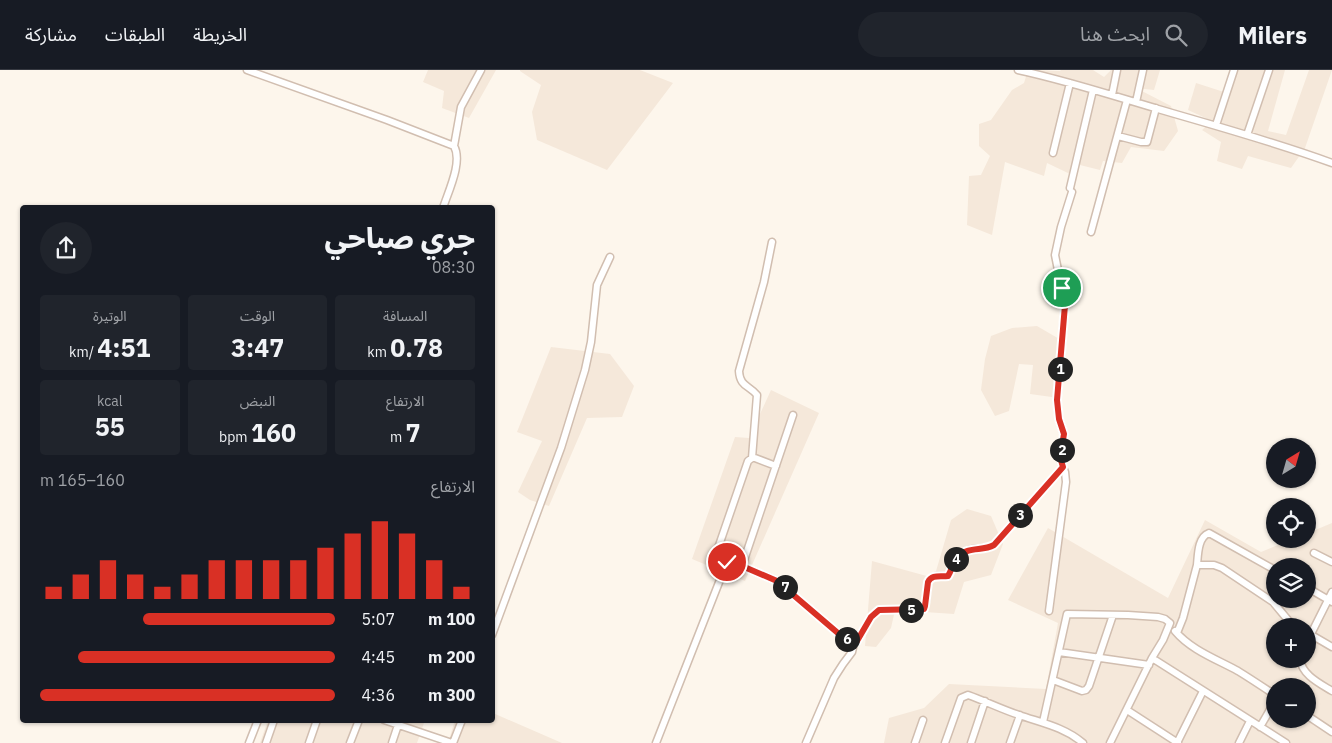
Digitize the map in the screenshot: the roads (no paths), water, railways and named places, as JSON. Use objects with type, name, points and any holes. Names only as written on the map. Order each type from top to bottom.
[{"type":"street","points":[[247,70],[454,146]]},
{"type":"street","points":[[444,205],[456,166],[457,155],[454,146],[461,107],[481,70]]},
{"type":"street","points":[[1018,70],[1033,72],[1216,125],[1332,163]]},
{"type":"street","points":[[1112,95],[1117,70]]},
{"type":"street","points":[[1136,102],[1142,70]]},
{"type":"street","points":[[1216,125],[1234,70]]},
{"type":"street","points":[[1247,135],[1269,70]]},
{"type":"street","points":[[1053,153],[1070,83]]},
{"type":"street","points":[[1049,611],[1066,482],[1060,457],[1064,434],[1059,419],[1057,400],[1065,305],[1055,255],[1093,90]]},
{"type":"street","points":[[1090,232],[1127,100]]},
{"type":"street","points":[[1118,136],[1147,142],[1156,108]]},
{"type":"street","points":[[772,242],[764,282],[739,371],[741,382],[752,389],[757,395],[752,458],[748,461],[715,557],[777,581],[839,634],[854,643]]},
{"type":"street","points":[[495,627],[561,448],[585,370],[591,342],[597,285],[610,257]]},
{"type":"street","points":[[742,566],[793,415]]},
{"type":"street","points":[[752,458],[776,466]]},
{"type":"street","points":[[806,743],[834,678],[852,652],[854,643],[871,617],[879,610],[924,609],[930,579],[938,576],[948,576],[956,559],[969,550],[989,548],[994,545],[1063,467]]},
{"type":"street","points":[[1177,633],[1183,618],[1197,565],[1199,548],[1205,534],[1209,533],[1266,565]]},
{"type":"street","points":[[1314,552],[1332,562]]},
{"type":"street","points":[[656,743],[727,562]]},
{"type":"street","points":[[1197,565],[1214,565],[1222,568],[1273,602],[1286,618]]},
{"type":"street","points":[[1316,592],[1330,600]]},
{"type":"street","points":[[1316,624],[1330,600],[1332,592]]},
{"type":"street","points":[[1043,722],[1067,614],[1113,615],[1168,620],[1180,637],[1193,647],[1266,689]]},
{"type":"street","points":[[1052,680],[1082,691],[1086,690],[1113,615]]},
{"type":"street","points":[[1110,743],[1170,624]]},
{"type":"street","points":[[1316,639],[1332,647]]},
{"type":"street","points":[[1059,652],[1149,665]]},
{"type":"street","points":[[1152,658],[1286,743]]},
{"type":"street","points":[[1303,668],[1308,675],[1332,691]]},
{"type":"street","points":[[1127,710],[1177,743],[1203,691]]},
{"type":"street","points":[[945,743],[962,698],[968,694],[1020,715],[1058,727],[1074,735],[1083,743]]},
{"type":"street","points":[[971,743],[985,701]]},
{"type":"street","points":[[1010,743],[1020,715]]},
{"type":"street","points":[[1260,727],[1266,717]]},
{"type":"street","points":[[915,743],[923,720]]},
{"type":"street","points":[[1238,743],[1250,721]]},
{"type":"street","points":[[1316,721],[1332,732]]},
{"type":"street","points":[[249,743],[257,723]]},
{"type":"street","points":[[266,743],[273,723]]},
{"type":"street","points":[[309,743],[316,723]]},
{"type":"street","points":[[350,743],[358,723]]},
{"type":"street","points":[[392,743],[401,724],[434,740],[453,743],[461,723]]},
{"type":"street","points":[[1071,743],[1074,735]]}]
